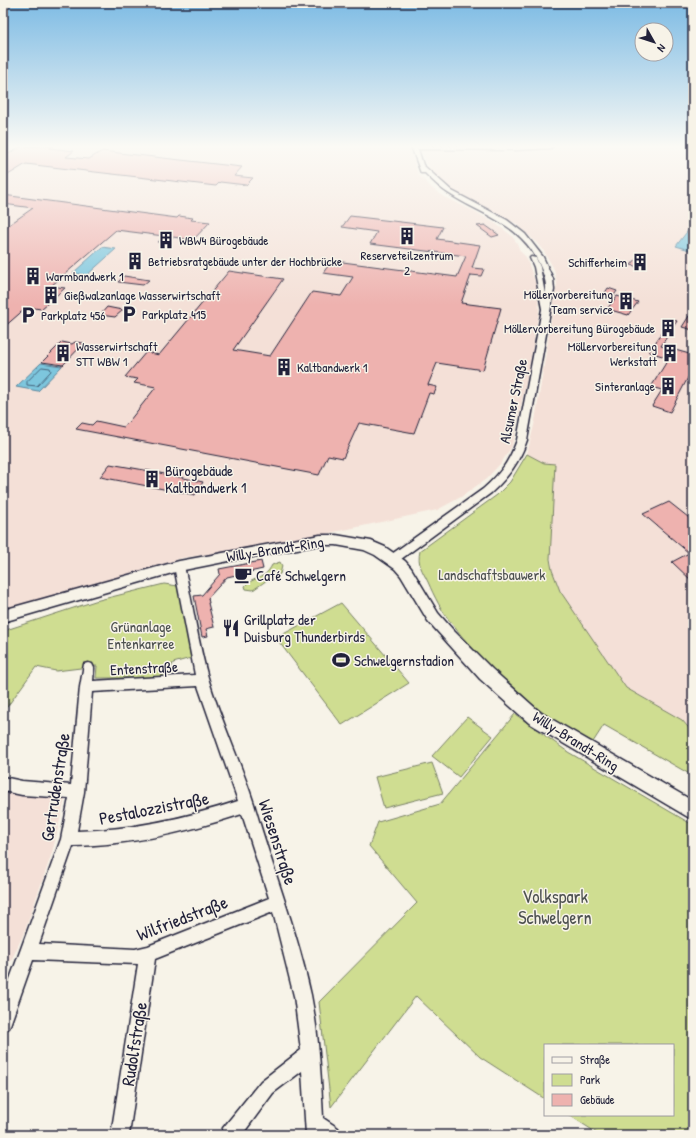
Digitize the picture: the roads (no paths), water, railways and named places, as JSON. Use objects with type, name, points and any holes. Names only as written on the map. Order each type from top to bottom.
[{"type":"main road","name":"Willy-Brandt-Ring","points":[[3,616],[179,566],[320,540],[342,541],[366,545],[393,559],[406,572],[433,617],[448,634],[486,674],[535,718],[693,811]]},
{"type":"street","name":"Alsumer Straße","points":[[393,559],[487,491],[501,478],[516,457],[527,419],[545,311],[550,290],[549,279],[540,257],[523,235],[505,221],[459,199]]},
{"type":"street","name":"Wiesenstraße","points":[[179,566],[186,595],[195,651],[203,680],[247,805],[278,902],[298,977],[311,1053],[315,1129]]},
{"type":"street","name":"Gertrudenstraße","points":[[3,1022],[68,839],[77,792],[88,668]]},
{"type":"street","name":"Entenstraße","points":[[86,687],[203,680]]},
{"type":"street","points":[[3,784],[22,788],[77,792]]},
{"type":"street","name":"Pestalozzistraße","points":[[68,839],[94,839],[158,830],[208,818],[247,805]]},
{"type":"street","name":"Wilfriedstraße","points":[[27,952],[135,957],[148,954],[278,902]]},
{"type":"street","name":"Rudolfstraße","points":[[120,1135],[148,954]]},
{"type":"street","points":[[230,1135],[267,1087],[311,1053]]},
{"type":"street","points":[[315,1129],[331,1135]]},
{"type":"water","points":[[693,224],[693,251],[676,246]]},
{"type":"water","points":[[102,247],[116,249],[87,275],[73,273]]},
{"type":"water","points":[[41,363],[62,366],[38,391],[16,387]]},
{"type":"place","name":"Reserveteilzentrum 2","points":[[407,236]]},
{"type":"place","name":"WBW4 Bürogebäude","points":[[166,240]]},
{"type":"place","name":"Betriebsratgebäude unter der Hochbrücke","points":[[135,261]]},
{"type":"place","name":"Schifferheim","points":[[640,262]]},
{"type":"place","name":"Warmbandwerk 1","points":[[33,276]]},
{"type":"place","name":"Gießwalzanlage Wasserwirtschaft","points":[[51,295]]},
{"type":"place","name":"Möllervorbereitung Team service","points":[[626,301]]},
{"type":"place","name":"Parkplatz 415","points":[[129,314]]},
{"type":"place","name":"Parkplatz 456","points":[[28,315]]},
{"type":"place","name":"Möllervorbereitung Bürogebäude","points":[[668,328]]},
{"type":"place","name":"Wasserwirtschaft STT WBW 1","points":[[63,353]]},
{"type":"place","name":"Möllervorbereitung Werkstatt","points":[[670,353]]},
{"type":"place","name":"Kaltbandwerk 1","points":[[284,367]]},
{"type":"place","name":"Sinteranlage","points":[[668,386]]},
{"type":"place","name":"Bürogebäude Kaltbandwerk 1","points":[[152,479]]},
{"type":"place","name":"Café Schwelgern","points":[[243,575]]},
{"type":"place","name":"Grillplatz der Duisburg Thunderbirds","points":[[231,628]]},
{"type":"place","name":"Schwelgernstadion","points":[[341,660]]},
{"type":"park label","name":"Landschaftsbauwerk","points":[[492,574]]},
{"type":"park label","name":"Grünanlage Entenkarree","points":[[141,634]]},
{"type":"park label","name":"Volkspark Schwelgern","points":[[555,906]]}]
